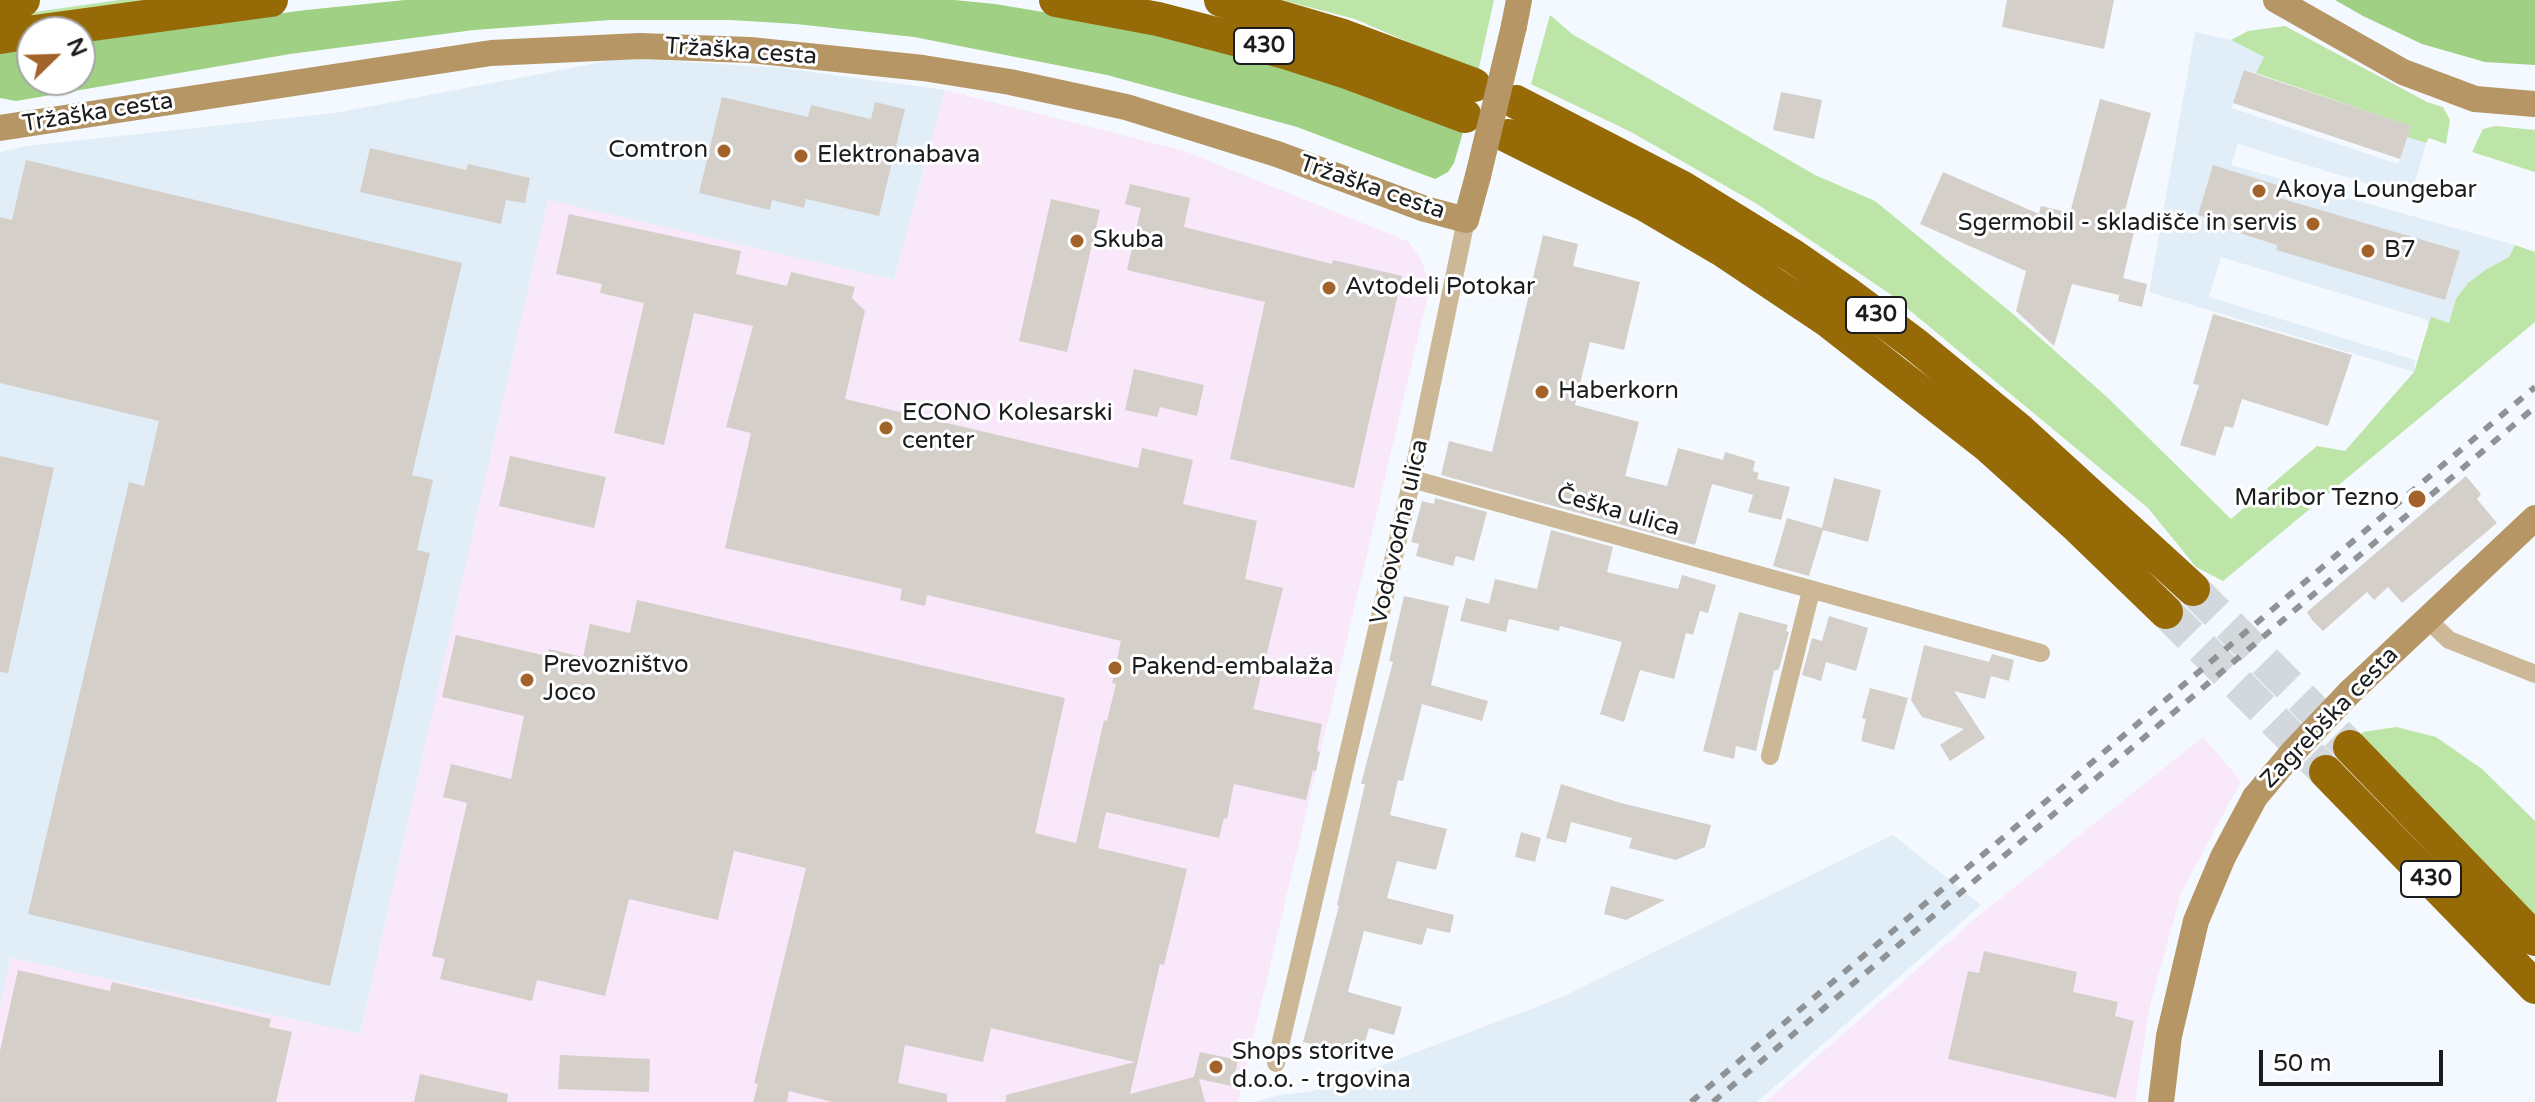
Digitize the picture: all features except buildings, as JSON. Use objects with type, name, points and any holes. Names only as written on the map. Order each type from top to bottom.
[{"type":"highway","points":[[0,3],[23,0]]},
{"type":"highway","points":[[96,24],[271,0]]},
{"type":"highway","name":"430","points":[[1056,0],[1158,19],[1347,72],[1470,100],[1340,35],[1221,0]]},
{"type":"highway","name":"430","points":[[1516,102],[1681,187],[1837,287],[1916,345],[1998,412],[2078,481],[2193,589]]},
{"type":"highway","name":"430","points":[[1508,136],[1646,205],[1732,256],[1830,322],[1986,444],[2166,612]]},
{"type":"highway","name":"430","points":[[2350,747],[2535,939]]},
{"type":"highway","name":"430","points":[[2326,772],[2535,987]]},
{"type":"street","name":"Vodovodna ulica","points":[[1276,1063],[1412,479],[1466,220],[1519,0]]},
{"type":"street","points":[[2276,0],[2403,72],[2475,99],[2535,104]]},
{"type":"street","name":"Tržaška cesta","points":[[0,128],[491,53],[640,46],[750,50],[923,68],[1010,82],[1126,107],[1277,154],[1425,209],[1466,220]]},
{"type":"street","name":"Češka ulica","points":[[1412,479],[2041,653]]},
{"type":"street","name":"Zagrebška cesta","points":[[2161,1102],[2169,1036],[2196,921],[2223,857],[2255,797],[2350,692],[2535,518]]},
{"type":"street","points":[[1770,756],[1811,591]]},
{"type":"street","points":[[2427,619],[2449,640],[2535,674]]},
{"type":"shaded area","points":[[2195,32],[2231,40],[2264,57],[2256,73],[2244,70],[2232,108],[2398,164],[2407,137],[2426,143],[2411,197],[2238,144],[2231,165],[2515,245],[2509,257],[2487,269],[2459,333],[2427,324],[2428,320],[2221,257],[2209,297],[2415,360],[2414,372],[2149,292]]},
{"type":"shaded area","points":[[623,58],[782,68],[945,90],[894,280],[548,201],[360,1034],[11,958],[0,1009],[0,152],[26,146],[335,113]]},
{"type":"shaded area","points":[[945,90],[1185,151],[1409,242],[1427,276],[1428,295],[1238,1102],[0,1102],[0,1009],[10,958],[360,1034],[548,200],[894,280]]},
{"type":"shaded area","points":[[2203,737],[2241,781],[2181,893],[2149,1009],[2135,1102],[1765,1102],[1977,917]]},
{"type":"shaded area","points":[[1893,835],[1981,905],[1757,1102],[1253,1102],[1314,1091],[1560,998]]},
{"type":"green space","points":[[119,0],[172,0],[62,16],[16,16],[16,23],[0,25],[0,17]]},
{"type":"green space","points":[[405,0],[954,0],[995,4],[1121,25],[1250,57],[1367,94],[1463,132],[1454,163],[1448,172],[1435,179],[1297,127],[1107,75],[914,37],[730,20],[610,20],[474,30],[290,54],[96,87],[96,37]]},
{"type":"green space","points":[[1282,0],[1494,0],[1478,72],[1355,19]]},
{"type":"green space","points":[[2335,0],[2535,0],[2535,65],[2485,62],[2422,44]]},
{"type":"green space","points":[[1550,15],[1572,34],[1815,175],[1875,201],[2013,314],[2107,397],[2231,519],[2317,446],[2345,451],[2414,372],[2431,317],[2449,323],[2456,299],[2468,283],[2509,257],[2515,245],[2535,252],[2535,322],[2223,581],[2196,567],[2148,508],[1890,294],[1757,204],[1631,132],[1531,84]]},
{"type":"green space","points":[[2285,26],[2427,102],[2443,107],[2450,120],[2446,144],[2429,138],[2426,143],[2407,137],[2410,126],[2256,73],[2264,57],[2231,40],[2248,31]]},
{"type":"green space","points":[[16,48],[16,96],[45,96],[16,101],[0,98],[0,51]]},
{"type":"green space","points":[[2496,126],[2535,130],[2535,172],[2472,152],[2483,129]]},
{"type":"green space","points":[[2396,727],[2436,737],[2482,769],[2535,821],[2535,923],[2355,741],[2363,732]]},
{"type":"tunnel","points":[[2193,589],[2350,747]]},
{"type":"tunnel","points":[[2166,612],[2326,772]]},
{"type":"railway","points":[[1691,1102],[2535,387]]},
{"type":"railway","points":[[1713,1102],[2535,407]]},
{"type":"place","name":"Comtron","points":[[724,151]]},
{"type":"place","name":"Elektronabava","points":[[801,156]]},
{"type":"place","name":"Akoya Loungebar","points":[[2259,191]]},
{"type":"place","name":"Sgermobil - skladišče in servis","points":[[2313,224]]},
{"type":"place","name":"Skuba","points":[[1077,241]]},
{"type":"place","name":"B7","points":[[2368,251]]},
{"type":"place","name":"Avtodeli Potokar","points":[[1329,288]]},
{"type":"place","name":"Haberkorn","points":[[1542,392]]},
{"type":"place","name":"ECONO Kolesarski center","points":[[886,428]]},
{"type":"place","name":"Maribor Tezno","points":[[2417,499]]},
{"type":"place","name":"Pakend-embalaža","points":[[1115,668]]},
{"type":"place","name":"Prevozništvo Joco","points":[[527,680]]},
{"type":"place","name":"Shops storitve d.o.o. - trgovina","points":[[1216,1067]]}]
